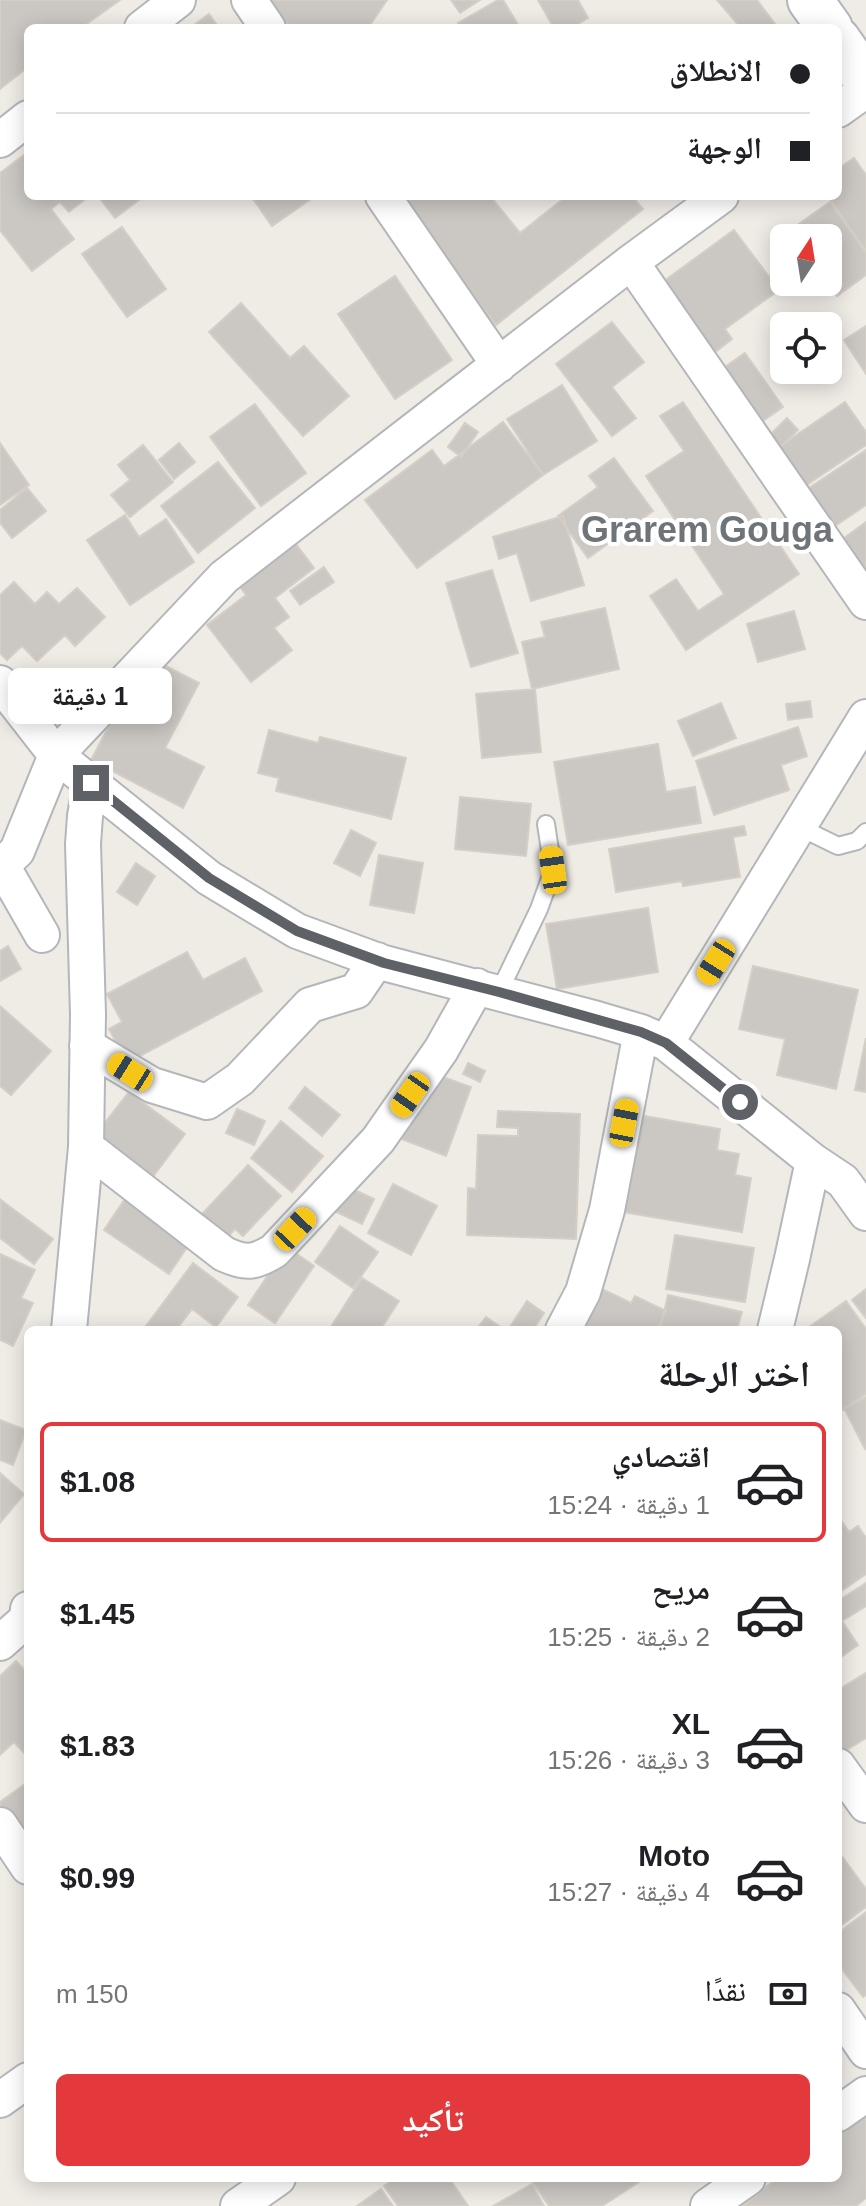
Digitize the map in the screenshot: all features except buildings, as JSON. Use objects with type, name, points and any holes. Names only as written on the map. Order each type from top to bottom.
[{"type":"main road","points":[[810,0],[827,24]]},
{"type":"main road","points":[[842,46],[866,80]]},
{"type":"street","points":[[147,24],[178,0]]},
{"type":"street","points":[[249,0],[265,24]]},
{"type":"street","points":[[842,107],[866,90]]},
{"type":"street","points":[[0,140],[24,121]]},
{"type":"street","points":[[386,200],[499,365]]},
{"type":"street","points":[[42,935],[1,865],[17,851],[56,755],[224,577],[716,200]]},
{"type":"street","points":[[631,262],[866,602]]},
{"type":"street","points":[[0,683],[56,755],[209,878],[297,931],[377,960],[654,1038],[813,1161],[854,1174],[866,1213]]},
{"type":"street","points":[[565,1326],[583,1292],[654,1038],[799,827],[866,717]]},
{"type":"street","points":[[69,1326],[86,1147],[83,844],[91,783]]},
{"type":"street","points":[[87,1046],[152,1085],[207,1102],[240,1079],[310,1005],[356,991],[377,960]]},
{"type":"street","points":[[86,1147],[224,1254],[241,1261],[258,1260],[274,1251],[378,1140],[488,989]]},
{"type":"street","points":[[776,1326],[813,1161]]},
{"type":"street","points":[[0,1643],[24,1620]]},
{"type":"street","points":[[847,1771],[866,1805]]},
{"type":"street","points":[[0,1825],[24,1861]]},
{"type":"street","points":[[842,2016],[866,2051]]},
{"type":"street","points":[[0,2100],[24,2083]]},
{"type":"street","points":[[842,2111],[866,2094]]},
{"type":"street","points":[[238,2206],[272,2182]]},
{"type":"street","points":[[708,2206],[742,2182]]},
{"type":"lane","points":[[488,989],[539,909],[553,870],[546,824]]},
{"type":"lane","points":[[799,827],[838,846],[857,841],[866,832]]},
{"type":"district","name":"Grarem Gouga","points":[[707,529]]},
{"type":"route","points":[[91,783],[209,878],[297,931],[384,963],[641,1032],[666,1043],[740,1102]]}]
